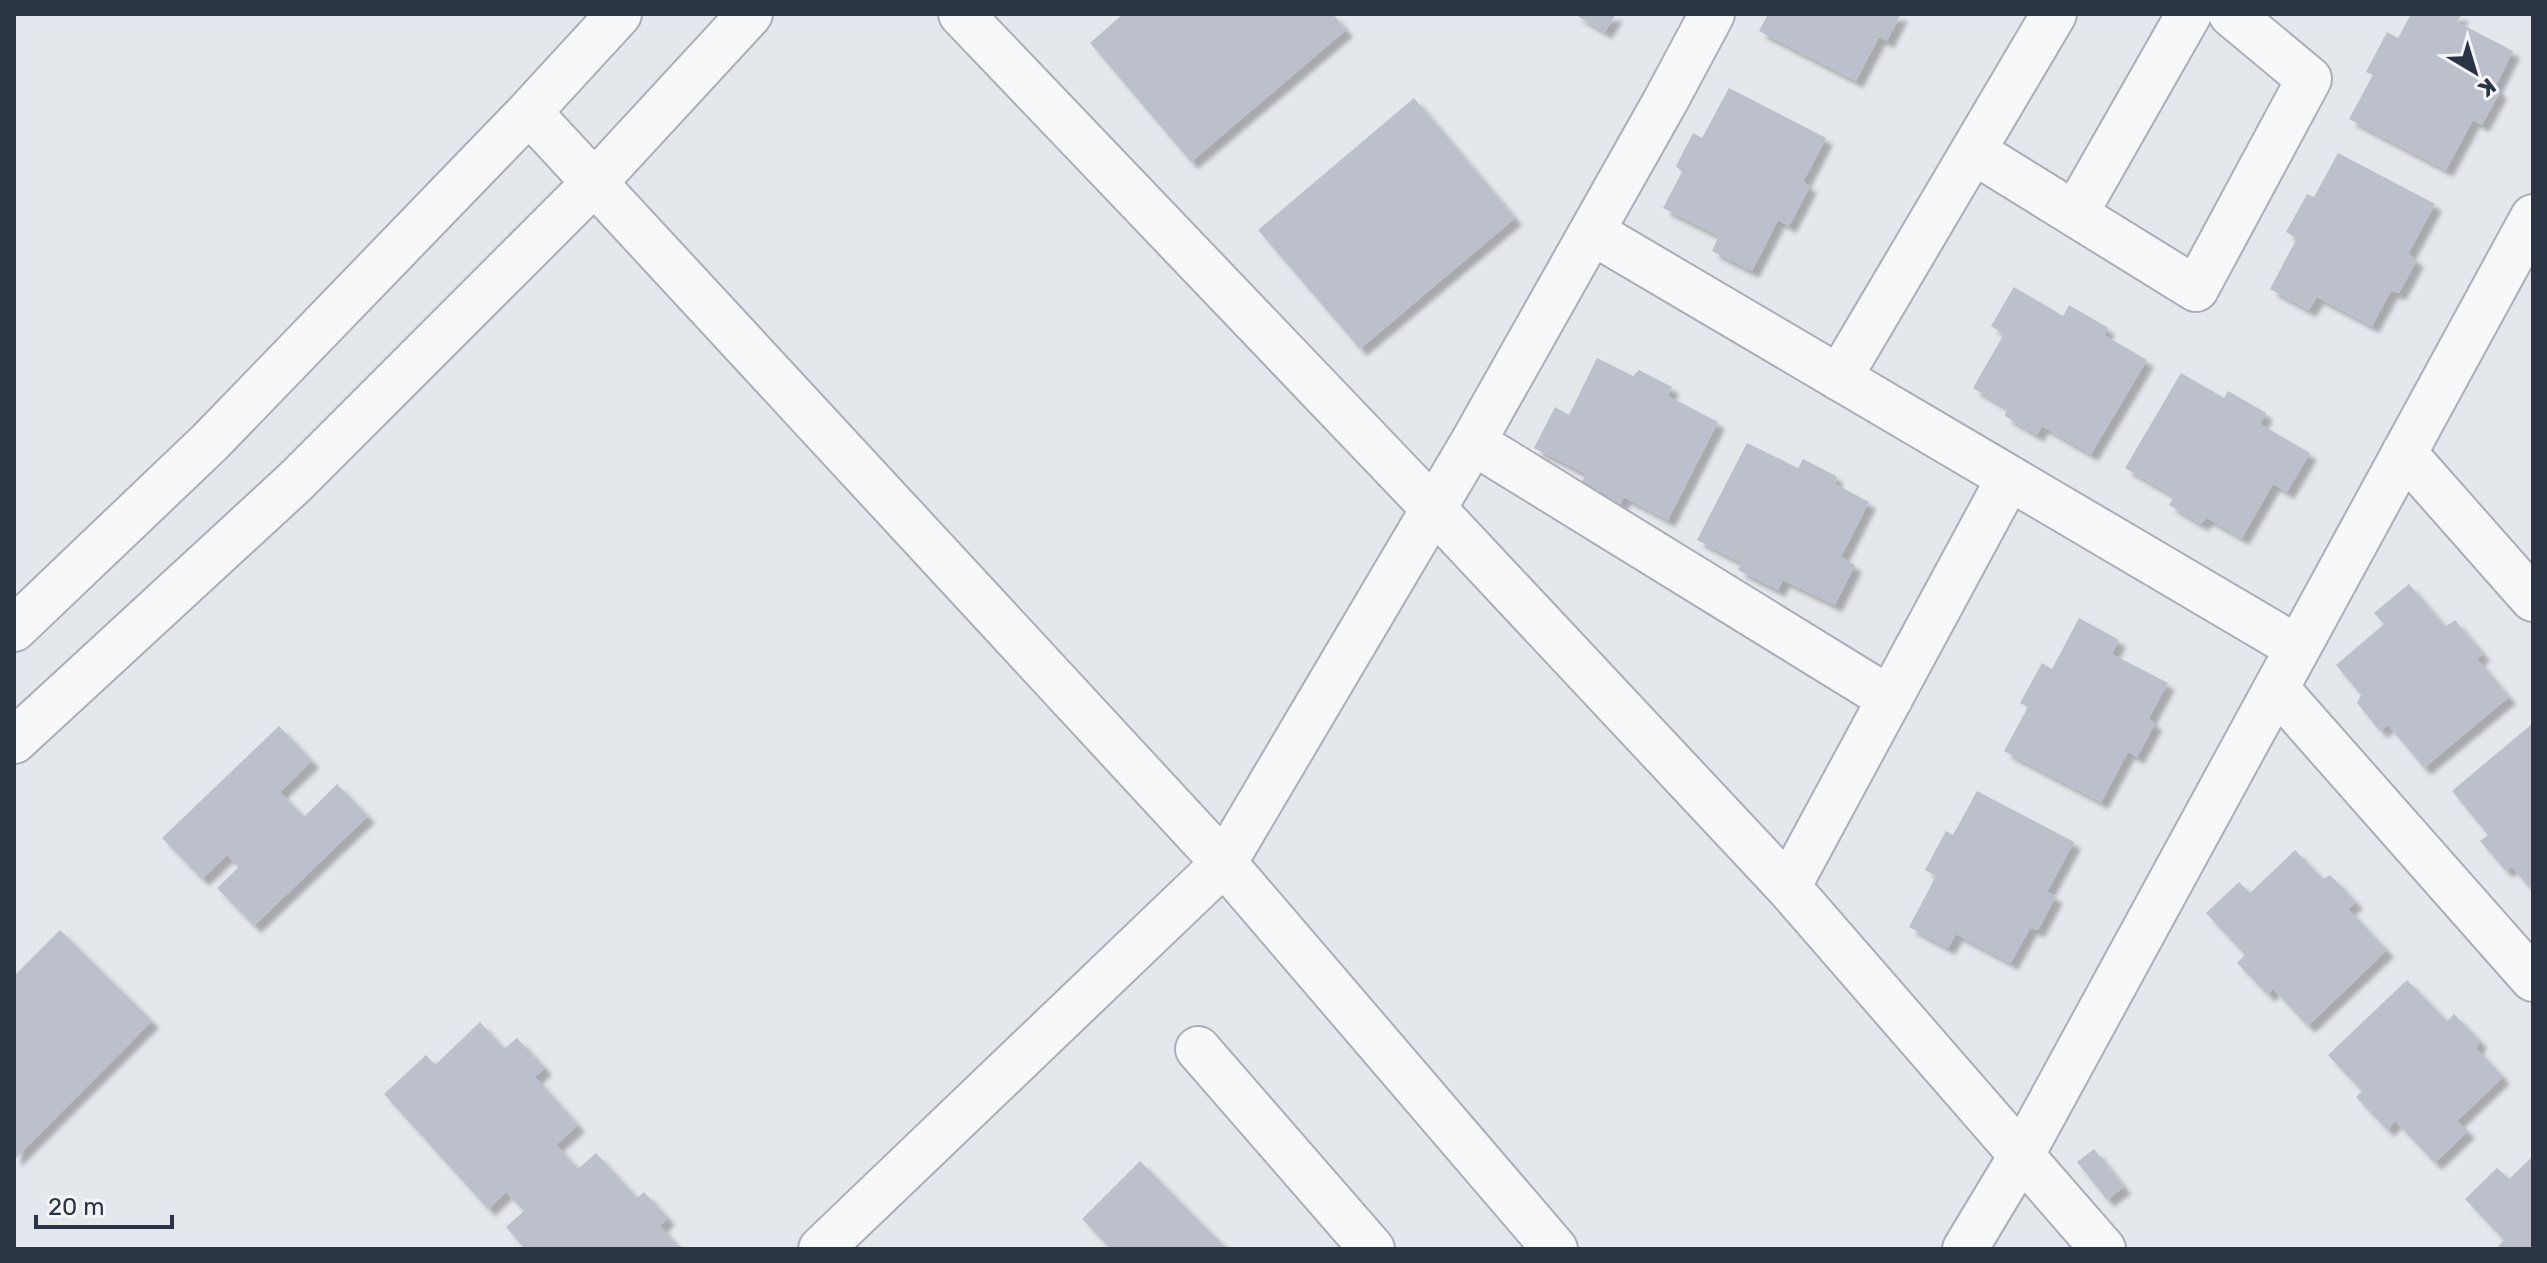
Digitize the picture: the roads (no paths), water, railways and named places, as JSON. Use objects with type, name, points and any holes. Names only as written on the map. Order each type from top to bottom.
[{"type":"street","points":[[14,629],[210,442],[529,112],[619,14]]},
{"type":"street","points":[[14,741],[295,482],[594,183],[750,14]]},
{"type":"street","points":[[961,14],[1432,507],[1788,887],[2103,1249]]},
{"type":"street","points":[[821,1249],[1224,863],[1473,442],[1712,14]]},
{"type":"street","points":[[1839,378],[2054,14]]},
{"type":"street","points":[[2075,214],[2189,14]]},
{"type":"street","points":[[1973,151],[2196,289],[2309,79],[2231,14]]},
{"type":"street","points":[[529,112],[1224,863],[1535,1241]]},
{"type":"street","points":[[1965,1249],[2021,1156],[2533,217]]},
{"type":"street","points":[[1592,232],[2298,648]]},
{"type":"street","points":[[1473,442],[1890,699]]},
{"type":"street","points":[[2404,453],[2533,599]]},
{"type":"street","points":[[1788,887],[2009,478]]},
{"type":"street","points":[[2276,688],[2533,979]]},
{"type":"street","points":[[1198,1049],[1372,1249]]}]
